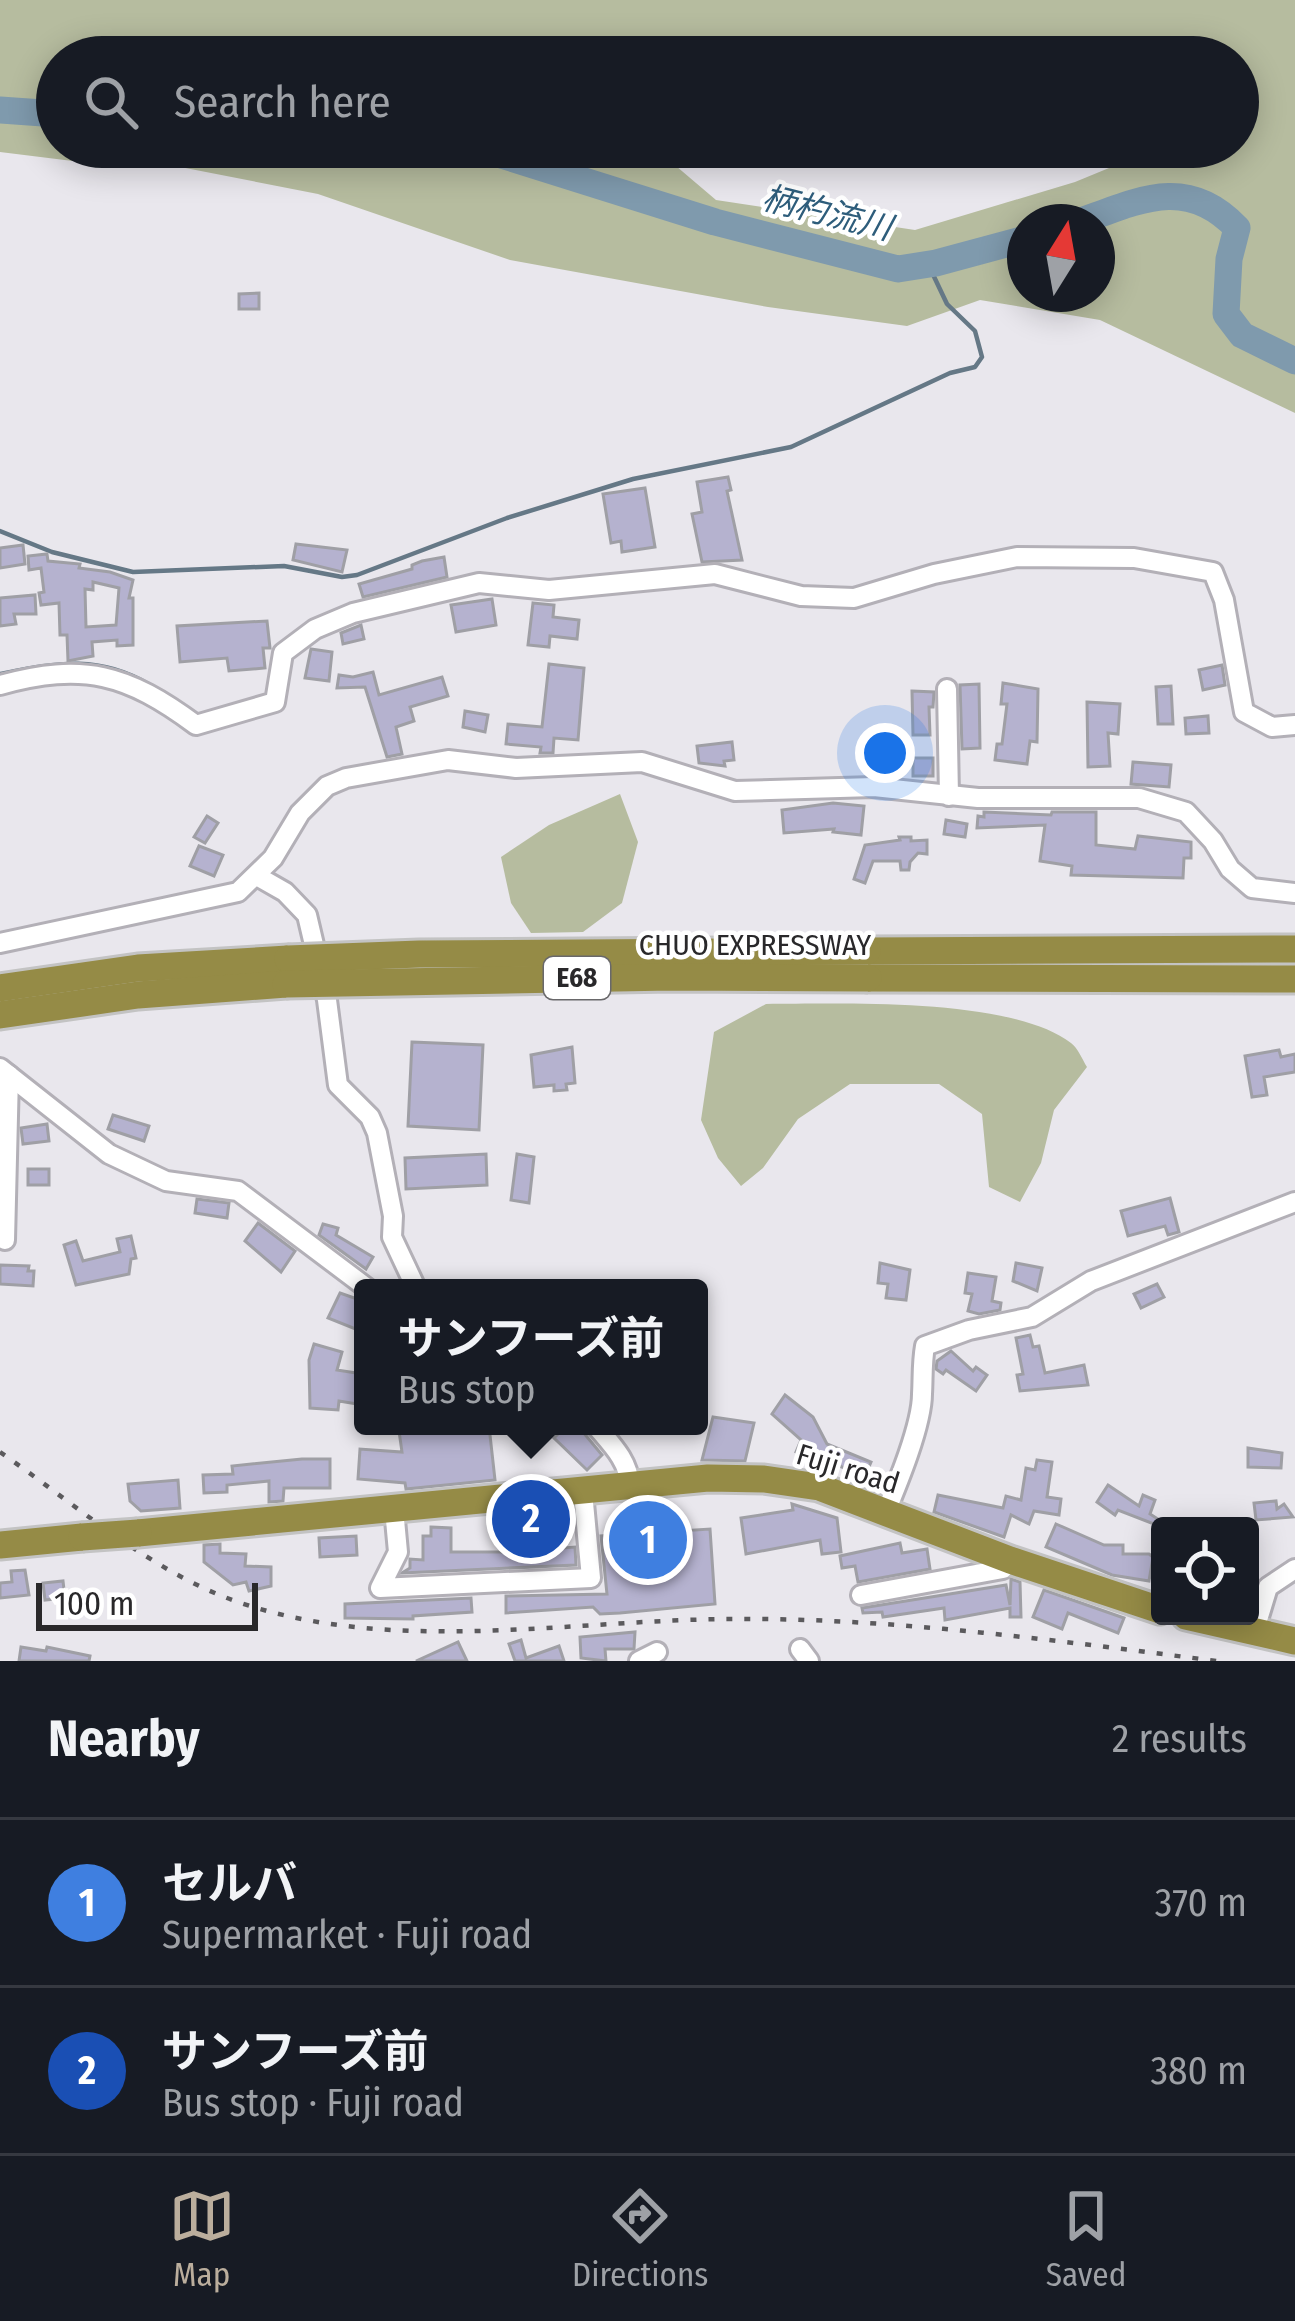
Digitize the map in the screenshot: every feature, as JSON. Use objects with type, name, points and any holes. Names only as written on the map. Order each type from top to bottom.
[{"type":"highway","name":"CHUO EXPRESSWAY","points":[[0,988],[138,968],[287,971],[867,964],[1295,949]]},
{"type":"highway","name":"CHUO EXPRESSWAY","points":[[867,964],[1295,979]]},
{"type":"highway","name":"CHUO EXPRESSWAY","points":[[0,1015],[287,971]]},
{"type":"highway","name":"Fuji road","points":[[0,1545],[708,1478],[764,1479],[819,1487],[1010,1560],[1151,1607]]},
{"type":"highway","points":[[1222,1625],[1295,1641]]},
{"type":"street","points":[[0,685],[41,674],[121,679],[196,725],[275,702],[283,653],[315,629],[353,613],[478,583],[549,590],[715,574],[801,596],[854,598],[975,563],[1017,557],[1134,558],[1213,572],[1225,600],[1244,712],[1272,727],[1295,724]]},
{"type":"street","points":[[947,689],[949,796]]},
{"type":"street","points":[[0,943],[238,892],[257,877],[300,813],[327,786],[346,778],[448,760],[516,768],[642,762],[735,791],[874,787],[949,796],[1139,798],[1186,812],[1229,869],[1252,888],[1295,893]]},
{"type":"street","points":[[257,877],[286,892],[307,915],[327,1000],[338,1085],[370,1117],[377,1133],[393,1216],[392,1238],[412,1279]]},
{"type":"street","points":[[4,1072],[5,1240]]},
{"type":"street","points":[[4,1072],[110,1154],[166,1181],[238,1191],[355,1279]]},
{"type":"street","points":[[885,1514],[922,1397],[925,1346],[969,1330],[1032,1317],[1091,1281],[1295,1202]]},
{"type":"street","points":[[604,1435],[629,1471],[630,1485]]},
{"type":"street","points":[[394,1509],[398,1552],[380,1588],[542,1583],[592,1578],[584,1492]]},
{"type":"street","points":[[861,1595],[975,1576],[1004,1569],[1010,1560]]},
{"type":"street","points":[[1254,1633],[1268,1587],[1295,1569]]},
{"type":"green space","points":[[0,0],[1295,0],[1295,413],[1100,320],[1052,312],[1115,312],[1115,204],[1007,204],[1007,304],[980,300],[907,326],[768,307],[510,260],[318,194],[185,168],[678,168],[716,200],[915,230],[1109,168],[1259,168],[1259,36],[36,36],[36,156],[0,152]]},
{"type":"green space","points":[[620,794],[638,842],[622,903],[583,932],[531,933],[511,903],[501,857],[549,825]]},
{"type":"green space","points":[[766,1004],[924,1006],[1009,1017],[1071,1043],[1087,1067],[1054,1110],[1041,1163],[1020,1202],[989,1187],[982,1114],[939,1084],[850,1084],[798,1119],[763,1168],[741,1186],[718,1158],[701,1120],[714,1032]]},
{"type":"building","points":[[259,293],[259,309],[239,309],[239,294]]},
{"type":"building","points":[[728,477],[742,560],[702,562],[692,514],[702,512],[697,482]]},
{"type":"building","points":[[645,488],[655,547],[622,552],[621,541],[611,543],[603,494]]},
{"type":"building","points":[[296,544],[347,550],[342,572],[293,560]]},
{"type":"building","points":[[23,545],[25,564],[0,568],[0,548]]},
{"type":"building","points":[[47,554],[48,561],[80,564],[79,568],[133,580],[129,598],[133,598],[133,645],[117,646],[117,640],[92,642],[93,656],[68,661],[67,635],[60,635],[59,603],[41,605],[41,568],[29,570],[28,556]],"holes":[[[93,582],[119,588],[116,625],[86,627],[85,589],[93,590]]]},
{"type":"building","points":[[444,557],[447,577],[363,597],[359,584]]},
{"type":"building","points":[[35,595],[36,614],[14,614],[16,624],[0,626],[0,598]]},
{"type":"building","points":[[492,599],[496,625],[456,632],[451,605]]},
{"type":"building","points":[[533,603],[554,605],[553,617],[579,620],[577,639],[550,636],[549,647],[528,645]]},
{"type":"building","points":[[267,621],[270,648],[263,648],[265,668],[229,671],[227,658],[180,662],[177,626]]},
{"type":"building","points":[[361,625],[364,639],[343,644],[341,633]]},
{"type":"building","points":[[311,649],[332,652],[329,681],[305,678]]},
{"type":"building","points":[[549,664],[584,668],[578,740],[554,738],[553,753],[540,753],[541,747],[506,744],[508,724],[542,727]]},
{"type":"building","points":[[1222,665],[1225,685],[1203,690],[1199,670]]},
{"type":"building","points":[[373,672],[379,695],[442,677],[448,696],[410,707],[414,721],[396,727],[402,754],[387,757],[365,687],[337,688],[339,675]]},
{"type":"building","points":[[1003,683],[1038,689],[1037,742],[1030,741],[1027,764],[995,760],[1007,704],[1001,704]]},
{"type":"building","points":[[979,684],[980,748],[962,749],[960,685]]},
{"type":"building","points":[[1171,686],[1173,724],[1158,724],[1156,687]]},
{"type":"building","points":[[912,691],[934,692],[930,735],[913,735]]},
{"type":"building","points":[[1087,702],[1120,704],[1118,734],[1108,733],[1110,766],[1088,767]]},
{"type":"building","points":[[465,711],[488,715],[485,732],[463,727]]},
{"type":"building","points":[[1208,716],[1209,733],[1186,734],[1185,718]]},
{"type":"building","points":[[900,736],[900,757],[872,757],[872,737]]},
{"type":"building","points":[[732,742],[734,760],[724,761],[725,766],[699,763],[697,746]]},
{"type":"building","points":[[913,758],[933,758],[933,776],[913,776]]},
{"type":"building","points":[[1133,762],[1171,765],[1169,787],[1131,784]]},
{"type":"building","points":[[833,803],[864,806],[861,835],[834,829],[784,833],[782,810]]},
{"type":"building","points":[[984,812],[1096,812],[1096,845],[1135,849],[1138,836],[1191,842],[1191,858],[1184,858],[1183,878],[1071,875],[1072,866],[1040,861],[1045,825],[977,828],[978,816],[984,817]]},
{"type":"building","points":[[207,816],[218,823],[205,843],[194,837]]},
{"type":"building","points":[[946,820],[967,824],[965,837],[944,834]]},
{"type":"building","points":[[899,837],[927,840],[927,854],[918,853],[909,870],[901,870],[900,861],[873,861],[865,883],[854,879],[865,845]]},
{"type":"building","points":[[199,846],[223,855],[214,876],[190,866]]},
{"type":"building","points":[[412,1042],[483,1045],[479,1130],[408,1126]]},
{"type":"building","points":[[572,1047],[575,1083],[566,1084],[567,1090],[554,1091],[554,1085],[534,1087],[531,1055]]},
{"type":"building","points":[[1279,1050],[1281,1057],[1295,1054],[1295,1072],[1264,1077],[1267,1095],[1252,1097],[1245,1056]]},
{"type":"building","points":[[113,1115],[149,1126],[144,1141],[108,1129]]},
{"type":"building","points":[[47,1124],[49,1141],[23,1144],[21,1128]]},
{"type":"building","points":[[486,1154],[487,1185],[406,1189],[405,1158]]},
{"type":"building","points":[[517,1154],[534,1157],[529,1203],[511,1200]]},
{"type":"building","points":[[28,1169],[49,1169],[49,1185],[28,1185]]},
{"type":"building","points":[[1170,1198],[1179,1232],[1168,1235],[1165,1226],[1128,1236],[1121,1211]]},
{"type":"building","points":[[197,1199],[229,1203],[227,1218],[195,1213]]},
{"type":"building","points":[[258,1223],[295,1251],[281,1272],[245,1241]]},
{"type":"building","points":[[323,1224],[338,1228],[336,1235],[373,1257],[366,1269],[319,1235]]},
{"type":"building","points":[[131,1236],[136,1258],[131,1259],[129,1274],[76,1285],[64,1245],[76,1241],[83,1261],[120,1252],[117,1239]]},
{"type":"building","points":[[880,1263],[910,1270],[906,1300],[886,1298],[888,1284],[878,1283]]},
{"type":"building","points":[[1016,1263],[1042,1268],[1037,1291],[1013,1281]]},
{"type":"building","points":[[0,1265],[29,1266],[28,1271],[34,1271],[33,1286],[0,1284]]},
{"type":"building","points":[[968,1273],[996,1277],[992,1301],[1001,1303],[1000,1310],[968,1311],[972,1294],[965,1293]]},
{"type":"building","points":[[1157,1284],[1164,1297],[1141,1308],[1134,1294]]},
{"type":"building","points":[[340,1293],[354,1298],[354,1328],[328,1318]]},
{"type":"building","points":[[1030,1335],[1033,1347],[1039,1346],[1045,1373],[1084,1365],[1088,1385],[1020,1391],[1017,1375],[1023,1374],[1016,1338]]},
{"type":"building","points":[[314,1344],[342,1352],[337,1370],[354,1373],[354,1404],[339,1401],[338,1410],[310,1408],[309,1360]]},
{"type":"building","points":[[951,1351],[973,1371],[976,1367],[987,1375],[976,1391],[946,1370],[943,1374],[936,1369],[937,1361]]},
{"type":"building","points":[[785,1395],[813,1417],[827,1444],[871,1462],[865,1476],[829,1462],[826,1470],[813,1468],[816,1460],[796,1452],[801,1440],[772,1414]]},
{"type":"building","points":[[713,1417],[754,1423],[745,1461],[702,1460]]},
{"type":"building","points":[[400,1435],[490,1435],[495,1480],[406,1489],[405,1483],[358,1479],[360,1449],[402,1452]]},
{"type":"building","points":[[585,1435],[602,1455],[587,1470],[554,1438]]},
{"type":"building","points":[[1248,1448],[1282,1453],[1281,1468],[1248,1467]]},
{"type":"building","points":[[330,1459],[330,1488],[284,1488],[283,1501],[269,1502],[269,1481],[227,1485],[227,1492],[204,1493],[203,1475],[233,1474],[232,1466]]},
{"type":"building","points":[[1037,1460],[1052,1462],[1047,1497],[1061,1499],[1059,1515],[1034,1511],[1029,1524],[1011,1515],[1004,1537],[934,1512],[938,1495],[1003,1508],[1006,1496],[1021,1500],[1026,1468],[1035,1470]]},
{"type":"building","points":[[178,1480],[180,1508],[141,1511],[130,1501],[128,1484]]},
{"type":"building","points":[[1108,1485],[1139,1506],[1143,1495],[1155,1500],[1150,1514],[1155,1517],[1151,1523],[1118,1510],[1115,1515],[1097,1502]]},
{"type":"building","points":[[1276,1501],[1277,1509],[1284,1504],[1293,1517],[1259,1520],[1254,1503]]},
{"type":"building","points":[[792,1504],[837,1518],[841,1552],[822,1554],[820,1540],[746,1554],[741,1518],[793,1510]]},
{"type":"building","points":[[1056,1524],[1104,1545],[1123,1545],[1123,1554],[1151,1556],[1149,1581],[1112,1575],[1046,1547]]},
{"type":"building","points":[[431,1527],[451,1528],[451,1552],[575,1547],[576,1565],[402,1573],[410,1568],[410,1559],[423,1560],[423,1536],[431,1536]]},
{"type":"building","points":[[710,1529],[715,1604],[600,1614],[593,1607],[506,1613],[506,1596],[607,1594],[601,1536]]},
{"type":"building","points":[[356,1536],[357,1555],[320,1557],[319,1538]]},
{"type":"building","points":[[900,1543],[902,1553],[927,1549],[930,1569],[858,1582],[855,1566],[842,1568],[840,1556]]},
{"type":"building","points":[[220,1544],[220,1553],[246,1554],[245,1566],[271,1567],[271,1586],[249,1591],[246,1582],[233,1585],[204,1562],[204,1545]]},
{"type":"building","points":[[25,1570],[29,1595],[0,1598],[0,1583],[12,1582],[11,1571]]},
{"type":"building","points":[[1011,1579],[1020,1582],[1021,1617],[1010,1617],[1010,1608],[945,1620],[944,1608],[883,1617],[882,1612],[863,1613],[862,1608],[1006,1585],[1010,1605]]},
{"type":"building","points":[[63,1581],[65,1598],[45,1600],[43,1583]]},
{"type":"building","points":[[1044,1590],[1124,1618],[1118,1633],[1068,1613],[1062,1629],[1033,1617]]},
{"type":"building","points":[[471,1598],[472,1612],[413,1619],[345,1618],[345,1604]]},
{"type":"building","points":[[635,1632],[634,1649],[605,1649],[606,1661],[581,1658],[580,1637]]},
{"type":"building","points":[[521,1640],[526,1658],[559,1646],[564,1661],[515,1661],[509,1644]]},
{"type":"building","points":[[458,1642],[467,1661],[416,1661]]},
{"type":"building","points":[[21,1647],[90,1656],[89,1661],[19,1661]]},
{"type":"waterway","name":"柄杓流川","points":[[0,110],[36,113]]},
{"type":"waterway","name":"柄杓流川","points":[[543,168],[715,222],[898,269],[1007,244]]},
{"type":"waterway","name":"柄杓流川","points":[[1115,209],[1142,200],[1181,197],[1200,202],[1237,228],[1229,259],[1226,314],[1242,335],[1295,361]]},
{"type":"waterway","points":[[0,531],[52,552],[133,572],[284,566],[342,577],[357,575],[507,518],[633,479],[791,447],[950,373],[975,367],[982,357],[975,331],[947,304],[928,264]]},
{"type":"waterway","points":[[0,674],[59,664],[95,665],[150,685]]},
{"type":"railway","points":[[0,1452],[175,1573],[238,1602],[298,1618],[422,1631],[675,1620],[857,1622],[1217,1661]]},
{"type":"place","name":"サンフーズ前","points":[[531,1519]]},
{"type":"place","name":"セルバ","points":[[648,1540]]}]
